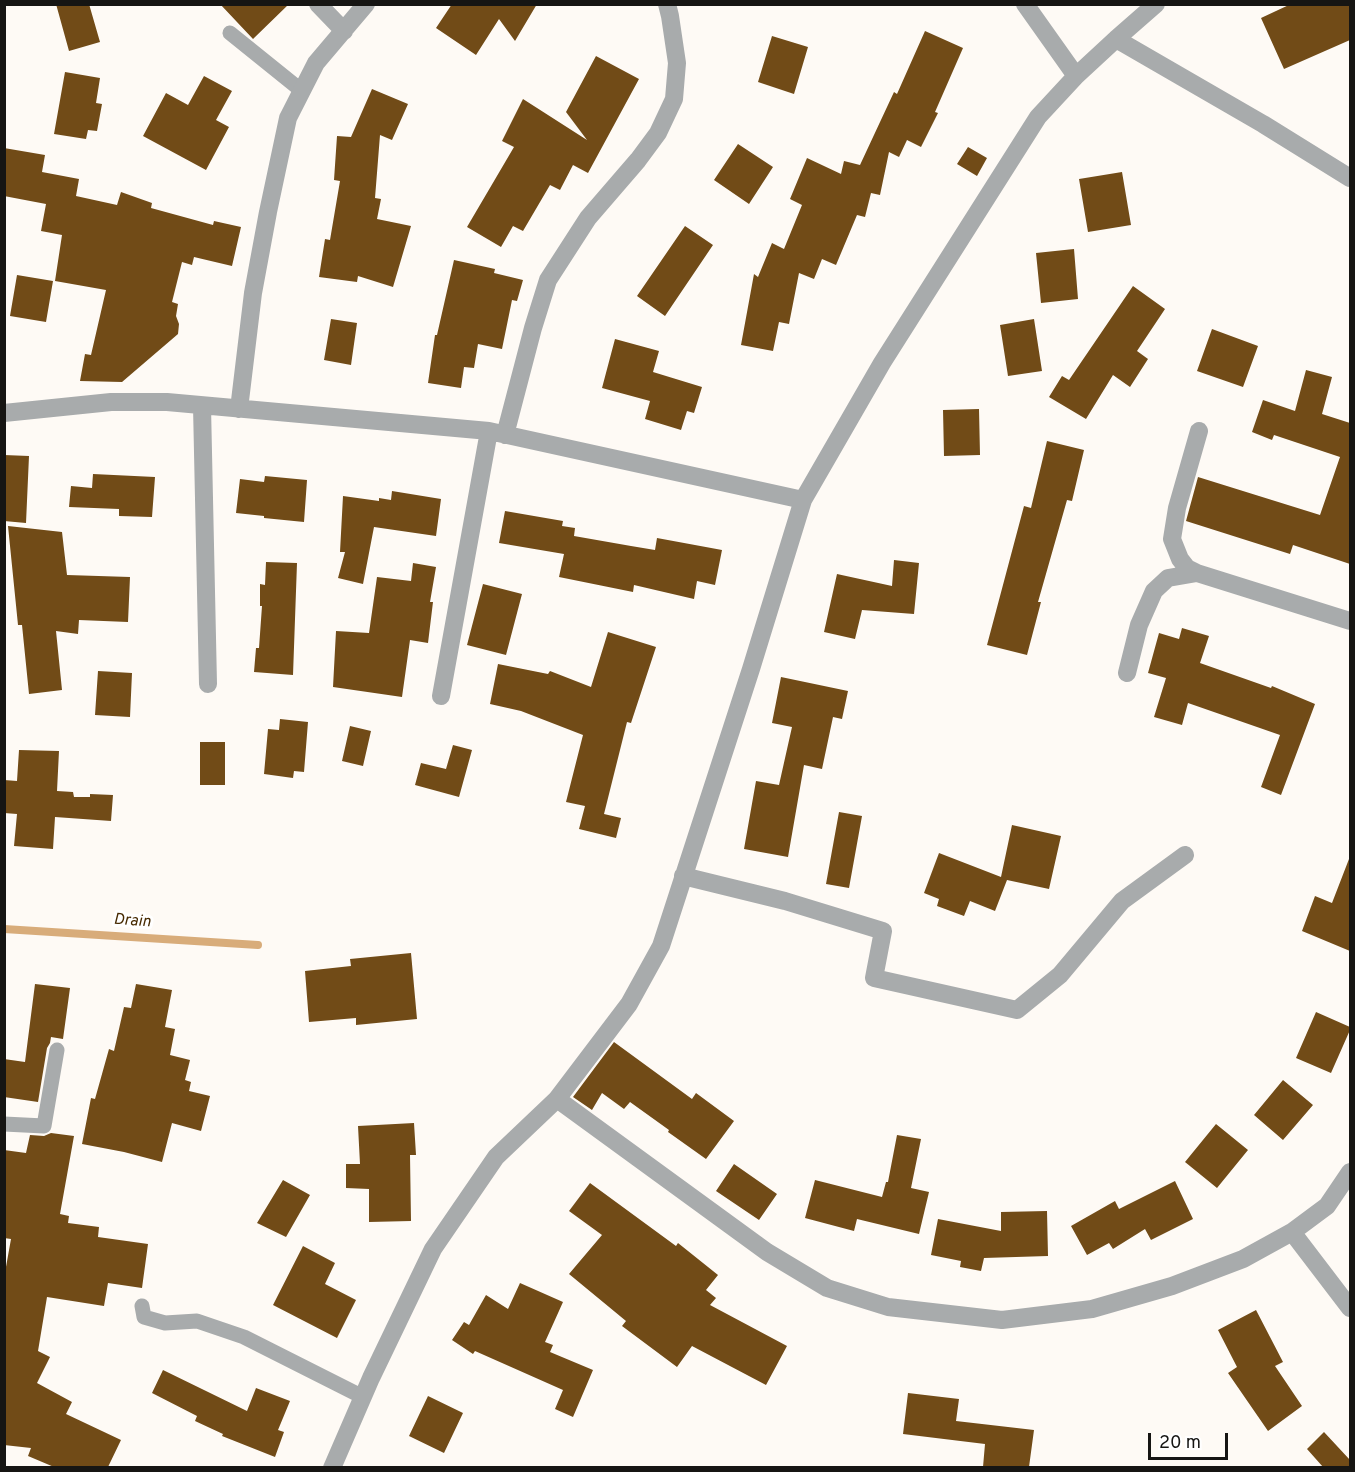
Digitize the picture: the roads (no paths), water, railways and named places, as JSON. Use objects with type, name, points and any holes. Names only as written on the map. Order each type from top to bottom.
[{"type":"street","points":[[318,4],[344,30]]},
{"type":"street","points":[[239,409],[253,293],[288,118],[316,63],[366,4]]},
{"type":"street","points":[[441,696],[497,433],[548,280],[588,218],[658,133],[674,99],[677,63],[667,4]]},
{"type":"street","points":[[1025,4],[1076,76]]},
{"type":"street","points":[[332,1467],[433,1249],[496,1157],[557,1099],[629,1004],[661,946],[803,500],[882,363],[1038,117],[1076,76],[1156,4]]},
{"type":"street","points":[[1116,39],[1263,124],[1350,178]]},
{"type":"street","points":[[4,413],[111,402],[167,402],[497,433],[803,500]]},
{"type":"street","points":[[202,406],[208,684]]},
{"type":"street","points":[[1199,432],[1177,508],[1172,539],[1180,559],[1187,568],[1350,621]]},
{"type":"street","points":[[1127,673],[1139,625],[1154,591],[1168,578],[1197,573]]},
{"type":"street","points":[[683,876],[785,901],[883,931],[874,978],[1017,1010],[1060,975],[1122,901],[1185,855]]},
{"type":"street","points":[[557,1099],[767,1252],[827,1288],[888,1307],[1002,1320],[1092,1309],[1172,1286],[1243,1259],[1292,1232],[1327,1206],[1350,1172]]},
{"type":"street","points":[[1292,1232],[1350,1308]]},
{"type":"lane","points":[[230,33],[302,91]]},
{"type":"lane","points":[[4,1124],[44,1126],[57,1050]]},
{"type":"lane","points":[[142,1306],[144,1317],[165,1323],[197,1321],[244,1337],[363,1397]]},
{"type":"waterway","name":"Drain","points":[[4,929],[258,945]]}]
